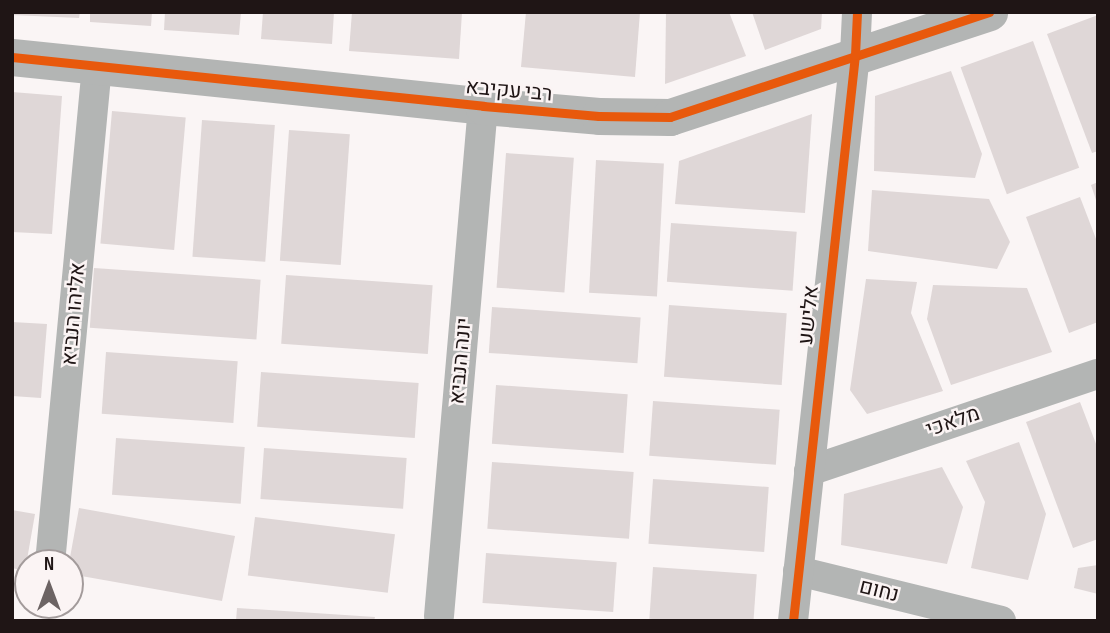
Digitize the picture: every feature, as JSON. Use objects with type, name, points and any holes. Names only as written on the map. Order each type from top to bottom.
[{"type":"street","name":"אלישע","points":[[793,621],[855,55],[857,12]]},
{"type":"street","name":"רבי עקיבא","points":[[12,57],[483,106],[599,116],[670,117],[989,12]]},
{"type":"street","name":"אליהו הנביא","points":[[51,549],[97,66]]},
{"type":"street","name":"יונה הנביא","points":[[439,616],[483,106]]},
{"type":"street","name":"מלאכי","points":[[809,471],[1098,374]]},
{"type":"street","name":"נחום","points":[[798,570],[1001,621]]},
{"type":"building","points":[[12,12],[80,12],[79,18],[12,15]]},
{"type":"building","points":[[90,12],[152,12],[151,26],[90,22]]},
{"type":"building","points":[[165,12],[241,12],[239,35],[164,30]]},
{"type":"building","points":[[263,12],[334,12],[332,44],[261,39]]},
{"type":"building","points":[[352,12],[462,12],[459,59],[349,51]]},
{"type":"building","points":[[526,12],[640,12],[635,77],[521,67]]},
{"type":"building","points":[[666,12],[729,12],[746,56],[665,84]]},
{"type":"building","points":[[752,12],[822,12],[821,29],[765,50]]},
{"type":"building","points":[[1098,15],[1098,151],[1092,153],[1047,34]]},
{"type":"building","points":[[1033,41],[1079,168],[1007,194],[961,67]]},
{"type":"building","points":[[951,71],[982,154],[975,178],[874,171],[875,96]]},
{"type":"building","points":[[12,92],[62,96],[52,234],[12,232]]},
{"type":"building","points":[[112,111],[186,117],[174,250],[100,243]]},
{"type":"building","points":[[812,114],[805,213],[675,204],[679,161]]},
{"type":"building","points":[[202,120],[275,125],[265,262],[192,257]]},
{"type":"building","points":[[289,130],[350,134],[341,265],[280,261]]},
{"type":"building","points":[[506,153],[574,158],[564,292],[497,288]]},
{"type":"building","points":[[596,160],[664,164],[657,296],[589,293]]},
{"type":"building","points":[[1098,182],[1098,203],[1097,203],[1091,185]]},
{"type":"building","points":[[872,190],[989,199],[1010,242],[997,269],[868,251]]},
{"type":"building","points":[[1080,197],[1098,244],[1098,322],[1069,333],[1026,217]]},
{"type":"building","points":[[671,223],[797,232],[793,291],[667,282]]},
{"type":"building","points":[[94,268],[261,280],[256,340],[90,328]]},
{"type":"building","points":[[286,275],[433,285],[428,354],[281,344]]},
{"type":"building","points":[[866,279],[917,282],[911,313],[943,391],[867,414],[850,390]]},
{"type":"building","points":[[933,285],[1027,288],[1052,352],[951,385],[927,319]]},
{"type":"building","points":[[669,305],[787,313],[782,385],[664,377]]},
{"type":"building","points":[[492,307],[641,317],[637,363],[489,353]]},
{"type":"building","points":[[12,322],[47,324],[41,398],[12,396]]},
{"type":"building","points":[[106,352],[238,361],[233,423],[102,414]]},
{"type":"building","points":[[261,372],[419,383],[415,438],[257,427]]},
{"type":"building","points":[[496,385],[628,394],[624,453],[492,444]]},
{"type":"building","points":[[653,401],[780,410],[776,465],[649,456]]},
{"type":"building","points":[[1080,402],[1098,449],[1098,539],[1073,548],[1026,422]]},
{"type":"building","points":[[116,438],[245,447],[241,504],[112,495]]},
{"type":"building","points":[[1019,442],[1046,514],[1028,580],[971,568],[985,502],[966,461]]},
{"type":"building","points":[[264,448],[407,458],[403,509],[260,499]]},
{"type":"building","points":[[492,462],[634,472],[629,539],[487,529]]},
{"type":"building","points":[[942,467],[963,507],[947,564],[841,545],[844,494]]},
{"type":"building","points":[[653,479],[769,487],[764,552],[648,544]]},
{"type":"building","points":[[79,508],[235,536],[222,601],[84,576],[84,549],[72,549]]},
{"type":"building","points":[[12,510],[35,514],[29,549],[14,549],[12,568]]},
{"type":"building","points":[[255,517],[395,534],[388,593],[248,576]]},
{"type":"building","points":[[486,553],[617,562],[613,612],[483,603]]},
{"type":"building","points":[[1098,565],[1098,594],[1074,588],[1078,568]]},
{"type":"building","points":[[653,567],[757,574],[753,621],[649,619]]},
{"type":"building","points":[[237,608],[375,617],[374,621],[236,621]]},
{"type":"cycle path","points":[[793,621],[855,55],[857,12]]},
{"type":"cycle path","points":[[12,57],[483,106],[599,116],[670,117],[989,12]]}]
